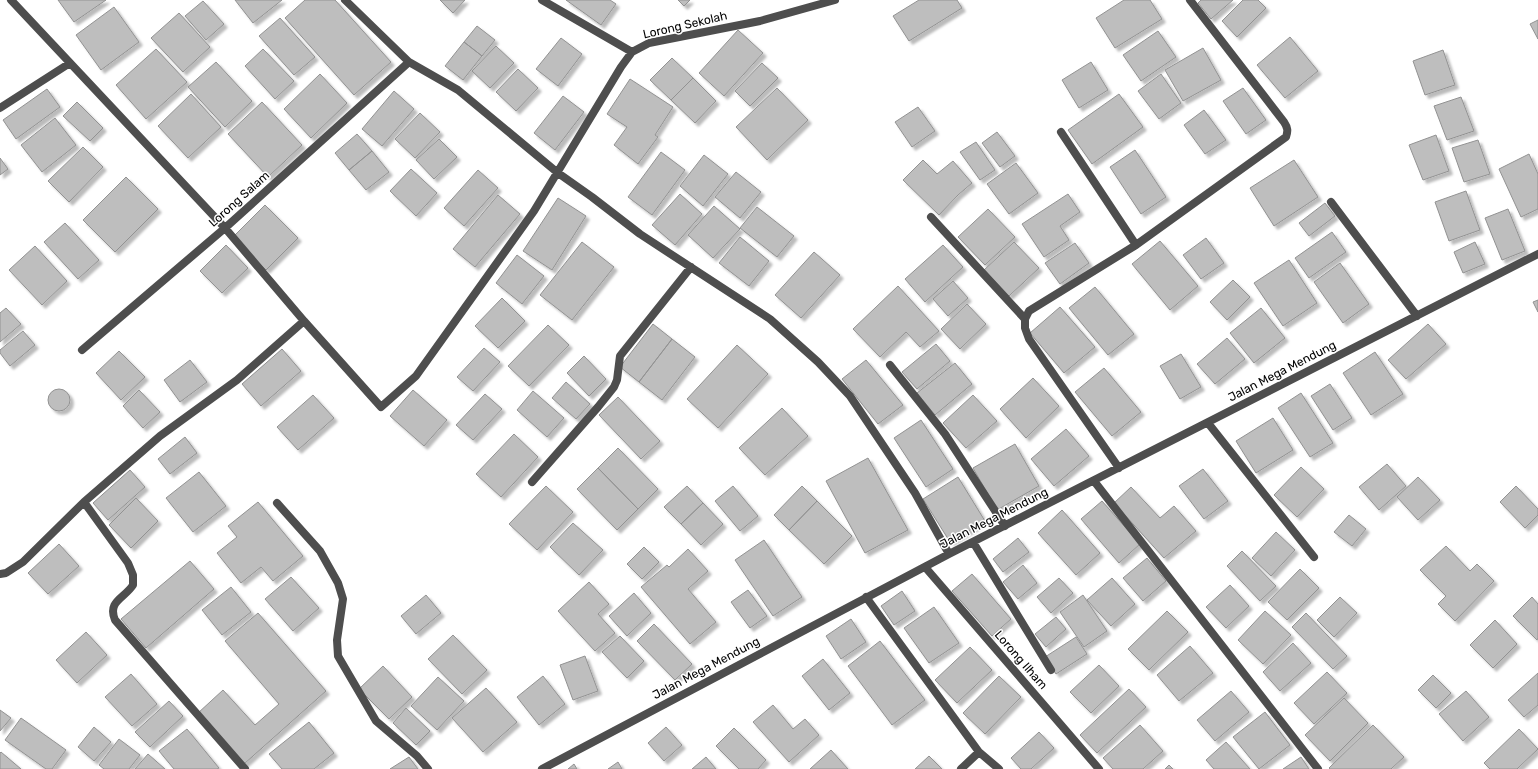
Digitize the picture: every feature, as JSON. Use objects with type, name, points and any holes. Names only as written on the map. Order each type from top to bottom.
[{"type":"street","points":[[0,574],[6,573],[23,562],[84,502],[160,436],[238,380],[304,322],[225,228],[11,0]]},
{"type":"street","points":[[345,0],[409,62],[458,90],[558,173],[592,196],[640,234],[770,319],[818,362],[850,396],[916,493],[949,554]]},
{"type":"street","points":[[542,0],[632,52]]},
{"type":"street","name":"Lorong Sekolah","points":[[304,322],[381,407],[416,376],[534,211],[621,67],[632,52],[649,43],[760,21],[835,0]]},
{"type":"street","points":[[1119,468],[1029,339],[1025,328],[1025,319],[1029,311],[1136,245],[1286,137],[1288,132],[1288,128],[1284,122],[1190,0]]},
{"type":"street","name":"Lorong Salam","points":[[82,350],[225,228],[409,62]]},
{"type":"street","points":[[0,108],[70,63]]},
{"type":"street","points":[[1061,132],[1136,245]]},
{"type":"street","points":[[1331,202],[1417,316]]},
{"type":"street","points":[[931,217],[1025,319]]},
{"type":"street","name":"Jalan Mega Mendung","points":[[542,769],[949,554],[1538,254]]},
{"type":"street","points":[[532,482],[614,387],[617,380],[620,356],[691,267]]},
{"type":"street","points":[[890,365],[944,434],[1005,526]]},
{"type":"street","points":[[1208,423],[1314,557]]},
{"type":"street","points":[[1094,481],[1318,769]]},
{"type":"street","points":[[84,502],[121,551],[133,575],[133,585],[115,603],[112,614],[115,620],[245,769]]},
{"type":"street","points":[[277,503],[320,551],[338,583],[343,599],[337,640],[338,656],[376,721],[417,756],[428,769]]},
{"type":"street","points":[[973,542],[1051,670]]},
{"type":"street","name":"Lorong Ilham","points":[[925,567],[1099,769]]},
{"type":"street","points":[[866,597],[979,752],[999,769]]},
{"type":"street","points":[[960,769],[979,752]]},
{"type":"building","points":[[58,0],[106,0],[74,22]]},
{"type":"building","points":[[235,0],[282,0],[253,23]]},
{"type":"building","points":[[305,0],[335,0],[391,62],[354,95],[285,18]]},
{"type":"building","points":[[440,0],[465,0],[453,13]]},
{"type":"building","points":[[566,0],[610,0],[616,4],[601,25]]},
{"type":"building","points":[[678,0],[690,0],[684,6]]},
{"type":"building","points":[[919,0],[957,0],[962,8],[909,41],[893,16]]},
{"type":"building","points":[[1124,0],[1150,0],[1162,19],[1115,48],[1096,18]]},
{"type":"building","points":[[1201,0],[1233,0],[1211,19],[1198,3]]},
{"type":"building","points":[[1243,0],[1258,0],[1266,8],[1237,37],[1222,21]]},
{"type":"building","points":[[203,1],[224,24],[206,40],[185,16]]},
{"type":"building","points":[[114,7],[139,42],[101,70],[76,35]]},
{"type":"building","points":[[179,13],[210,47],[183,72],[151,38]]},
{"type":"building","points":[[280,18],[315,57],[294,75],[259,36]]},
{"type":"building","points":[[1538,20],[1538,39],[1530,24]]},
{"type":"building","points":[[477,26],[495,40],[482,56],[464,42]]},
{"type":"building","points":[[738,30],[763,53],[724,96],[699,73]]},
{"type":"building","points":[[1158,31],[1176,57],[1141,81],[1123,55]]},
{"type":"building","points":[[1290,37],[1318,71],[1285,98],[1257,65]]},
{"type":"building","points":[[561,38],[582,54],[558,86],[536,69]]},
{"type":"building","points":[[464,42],[482,56],[463,80],[445,66]]},
{"type":"building","points":[[496,46],[514,63],[490,88],[472,71]]},
{"type":"building","points":[[1203,48],[1221,80],[1183,101],[1165,70]]},
{"type":"building","points":[[156,49],[187,82],[146,119],[116,85]]},
{"type":"building","points":[[263,49],[294,81],[275,99],[245,66]]},
{"type":"building","points":[[1443,50],[1455,85],[1425,95],[1413,61]]},
{"type":"building","points":[[672,58],[693,78],[671,100],[650,80]]},
{"type":"building","points":[[216,62],[252,101],[225,127],[188,87]]},
{"type":"building","points":[[1091,62],[1108,90],[1079,108],[1062,80]]},
{"type":"building","points":[[762,63],[778,78],[750,106],[735,91]]},
{"type":"building","points":[[518,69],[538,88],[516,111],[496,92]]},
{"type":"building","points":[[320,74],[347,103],[311,138],[284,109]]},
{"type":"building","points":[[1161,74],[1181,103],[1159,119],[1138,91]]},
{"type":"building","points":[[693,78],[716,101],[695,123],[671,100]]},
{"type":"building","points":[[630,79],[673,107],[655,135],[658,137],[638,164],[614,145],[627,127],[607,114]]},
{"type":"building","points":[[777,88],[808,120],[767,160],[736,127]]},
{"type":"building","points":[[1243,88],[1266,120],[1246,134],[1223,101]]},
{"type":"building","points":[[47,89],[60,107],[16,139],[3,120]]},
{"type":"building","points":[[394,91],[414,109],[382,146],[362,129]]},
{"type":"building","points":[[191,94],[221,127],[188,158],[158,126]]},
{"type":"building","points":[[1119,94],[1143,127],[1092,164],[1068,130]]},
{"type":"building","points":[[563,96],[584,112],[555,150],[534,133]]},
{"type":"building","points":[[1461,97],[1474,131],[1447,140],[1434,106]]},
{"type":"building","points":[[77,102],[103,128],[90,141],[63,116]]},
{"type":"building","points":[[262,102],[302,145],[268,177],[228,134]]},
{"type":"building","points":[[918,107],[935,131],[912,147],[895,122]]},
{"type":"building","points":[[1204,110],[1226,140],[1205,154],[1184,125]]},
{"type":"building","points":[[420,113],[440,132],[415,158],[395,139]]},
{"type":"building","points":[[55,118],[76,145],[42,172],[21,145]]},
{"type":"building","points":[[997,132],[1015,156],[1000,167],[982,143]]},
{"type":"building","points":[[357,134],[372,151],[349,170],[335,153]]},
{"type":"building","points":[[1436,135],[1449,171],[1423,180],[1409,145]]},
{"type":"building","points":[[439,139],[457,157],[434,179],[416,160]]},
{"type":"building","points":[[1478,140],[1490,174],[1464,182],[1452,148]]},
{"type":"building","points":[[976,142],[995,170],[980,180],[960,152]]},
{"type":"building","points":[[83,147],[103,167],[69,202],[48,181]]},
{"type":"building","points":[[1135,150],[1166,197],[1141,214],[1110,167]]},
{"type":"building","points":[[372,151],[389,172],[366,190],[349,170]]},
{"type":"building","points":[[661,152],[685,170],[652,215],[628,197]]},
{"type":"building","points":[[1529,154],[1538,174],[1538,209],[1521,217],[1499,169]]},
{"type":"building","points":[[704,155],[728,174],[703,206],[680,186]]},
{"type":"building","points":[[0,158],[8,169],[0,175]]},
{"type":"building","points":[[923,160],[937,174],[953,161],[972,183],[939,215],[903,180]]},
{"type":"building","points":[[1294,160],[1318,197],[1274,226],[1250,188]]},
{"type":"building","points":[[1016,163],[1038,193],[1009,214],[987,184]]},
{"type":"building","points":[[411,169],[437,193],[416,216],[390,191]]},
{"type":"building","points":[[478,170],[498,188],[464,226],[444,208]]},
{"type":"building","points":[[736,172],[761,192],[740,218],[715,197]]},
{"type":"building","points":[[126,177],[158,209],[115,252],[83,220]]},
{"type":"building","points":[[1466,191],[1480,230],[1449,241],[1435,202]]},
{"type":"building","points":[[680,194],[702,214],[675,245],[652,225]]},
{"type":"building","points":[[1068,194],[1080,212],[1060,226],[1069,240],[1044,257],[1022,224]]},
{"type":"building","points":[[498,195],[520,214],[475,267],[453,249]]},
{"type":"building","points":[[558,198],[586,216],[552,270],[523,251]]},
{"type":"building","points":[[1325,203],[1335,216],[1309,236],[1299,223]]},
{"type":"building","points":[[265,205],[298,238],[266,270],[233,237]]},
{"type":"building","points":[[714,206],[740,229],[713,258],[688,235]]},
{"type":"building","points":[[757,207],[794,236],[777,257],[740,228]]},
{"type":"building","points":[[988,209],[1015,237],[985,265],[958,237]]},
{"type":"building","points":[[1508,209],[1525,251],[1502,260],[1485,218]]},
{"type":"building","points":[[65,223],[99,260],[78,279],[44,242]]},
{"type":"building","points":[[1332,232],[1346,252],[1309,278],[1295,258]]},
{"type":"building","points":[[740,237],[769,261],[749,286],[719,263]]},
{"type":"building","points":[[1206,238],[1224,263],[1201,279],[1183,255]]},
{"type":"building","points":[[1160,241],[1198,286],[1170,310],[1132,264]]},
{"type":"building","points":[[582,242],[614,267],[572,320],[540,295]]},
{"type":"building","points":[[1014,242],[1039,268],[1009,296],[984,270]]},
{"type":"building","points":[[1475,242],[1485,264],[1463,273],[1454,252]]},
{"type":"building","points":[[1075,243],[1089,263],[1060,284],[1045,263]]},
{"type":"building","points":[[226,245],[248,268],[222,293],[200,271]]},
{"type":"building","points":[[943,245],[963,267],[925,302],[905,279]]},
{"type":"building","points":[[35,246],[67,281],[42,305],[9,270]]},
{"type":"building","points":[[814,252],[840,275],[801,318],[775,295]]},
{"type":"building","points":[[517,255],[544,276],[522,304],[496,283]]},
{"type":"building","points":[[1289,260],[1317,303],[1283,326],[1254,283]]},
{"type":"building","points":[[1340,263],[1369,304],[1343,323],[1314,282]]},
{"type":"building","points":[[1233,280],[1250,297],[1227,320],[1210,302]]},
{"type":"building","points":[[953,281],[968,298],[948,316],[933,299]]},
{"type":"building","points":[[898,286],[939,331],[920,347],[906,332],[880,357],[853,329]]},
{"type":"building","points":[[1095,287],[1134,334],[1108,355],[1069,308]]},
{"type":"building","points":[[502,298],[525,321],[498,348],[475,326]]},
{"type":"building","points":[[1538,300],[1538,312],[1533,302]]},
{"type":"building","points":[[967,304],[986,324],[960,349],[941,329]]},
{"type":"building","points":[[1060,307],[1095,347],[1064,373],[1030,333]]},
{"type":"building","points":[[6,308],[21,324],[0,342],[0,313]]},
{"type":"building","points":[[1261,308],[1285,338],[1254,363],[1230,333]]},
{"type":"building","points":[[653,324],[672,339],[639,382],[620,367]]},
{"type":"building","points":[[1428,324],[1446,344],[1406,379],[1388,360]]},
{"type":"building","points":[[548,325],[569,345],[529,386],[508,366]]},
{"type":"building","points":[[23,331],[35,345],[10,366],[0,353],[0,350]]},
{"type":"building","points":[[1227,338],[1245,359],[1215,384],[1197,364]]},
{"type":"building","points":[[672,339],[695,357],[662,400],[639,382]]},
{"type":"building","points":[[936,344],[950,361],[917,389],[902,372]]},
{"type":"building","points":[[737,345],[768,374],[718,428],[687,399]]},
{"type":"building","points":[[484,348],[500,362],[473,391],[457,377]]},
{"type":"building","points":[[282,349],[301,371],[261,406],[242,384]]},
{"type":"building","points":[[119,351],[145,377],[121,400],[96,373]]},
{"type":"building","points":[[1375,352],[1403,394],[1371,415],[1343,373]]},
{"type":"building","points":[[1181,354],[1201,387],[1180,399],[1160,366]]},
{"type":"building","points":[[584,356],[606,379],[589,396],[567,373]]},
{"type":"building","points":[[190,360],[207,382],[180,402],[164,380]]},
{"type":"building","points":[[866,360],[903,405],[878,424],[842,379]]},
{"type":"building","points":[[955,363],[972,384],[935,415],[917,393]]},
{"type":"building","points":[[1104,368],[1141,412],[1112,436],[1075,392]]},
{"type":"building","points":[[1033,378],[1059,406],[1026,438],[1000,409]]},
{"type":"building","points":[[566,382],[590,404],[576,419],[552,398]]},
{"type":"building","points":[[1330,384],[1352,418],[1333,430],[1311,396]]},
{"type":"building","points":[[59,389],[67,392],[70,400],[67,408],[59,411],[51,408],[48,400],[51,392]]},
{"type":"building","points":[[139,390],[160,412],[143,428],[123,406]]},
{"type":"building","points":[[413,390],[447,420],[424,446],[390,416]]},
{"type":"building","points":[[533,391],[564,418],[547,437],[517,410]]},
{"type":"building","points":[[1301,393],[1333,443],[1310,457],[1278,408]]},
{"type":"building","points":[[485,394],[502,409],[473,440],[456,425]]},
{"type":"building","points":[[313,395],[334,418],[298,450],[277,427]]},
{"type":"building","points":[[973,395],[997,421],[966,448],[943,423]]},
{"type":"building","points":[[618,397],[660,441],[641,459],[599,415]]},
{"type":"building","points":[[782,408],[808,436],[765,475],[739,448]]},
{"type":"building","points":[[1273,418],[1293,450],[1256,473],[1236,441]]},
{"type":"building","points":[[921,420],[953,469],[926,487],[894,438]]},
{"type":"building","points":[[1066,429],[1089,456],[1054,486],[1031,459]]},
{"type":"building","points":[[514,434],[538,457],[501,497],[476,474]]},
{"type":"building","points":[[185,437],[197,453],[170,474],[158,459]]},
{"type":"building","points":[[1015,444],[1039,486],[997,510],[973,468]]},
{"type":"building","points":[[618,448],[658,489],[638,509],[598,468]]},
{"type":"building","points":[[868,458],[908,530],[865,553],[826,481]]},
{"type":"building","points":[[1387,464],[1406,486],[1379,510],[1359,487]]},
{"type":"building","points":[[1301,467],[1324,489],[1297,517],[1274,495]]},
{"type":"building","points":[[598,468],[638,509],[617,530],[577,489]]},
{"type":"building","points":[[1203,469],[1228,501],[1204,519],[1179,486]]},
{"type":"building","points":[[130,470],[145,487],[108,520],[93,503]]},
{"type":"building","points":[[199,472],[226,506],[193,532],[166,498]]},
{"type":"building","points":[[958,477],[985,521],[950,542],[923,499]]},
{"type":"building","points":[[1418,477],[1440,500],[1418,520],[1397,497]]},
{"type":"building","points":[[546,486],[573,512],[537,550],[509,524]]},
{"type":"building","points":[[687,486],[703,503],[681,524],[664,507]]},
{"type":"building","points":[[733,486],[758,516],[740,531],[715,501]]},
{"type":"building","points":[[802,486],[817,501],[789,530],[774,515]]},
{"type":"building","points":[[1516,486],[1538,509],[1538,515],[1525,528],[1500,502]]},
{"type":"building","points":[[1131,487],[1160,518],[1174,506],[1196,531],[1164,558],[1114,503]]},
{"type":"building","points":[[136,498],[158,521],[131,548],[109,525]]},
{"type":"building","points":[[817,501],[852,536],[824,564],[789,530]]},
{"type":"building","points":[[1102,501],[1140,544],[1119,563],[1081,519]]},
{"type":"building","points":[[258,502],[303,556],[273,581],[261,567],[241,583],[217,553],[237,537],[228,526]]},
{"type":"building","points":[[703,503],[723,524],[701,545],[681,524]]},
{"type":"building","points":[[1062,510],[1100,553],[1076,575],[1038,533]]},
{"type":"building","points":[[1349,515],[1366,529],[1352,546],[1334,532]]},
{"type":"building","points":[[573,523],[603,550],[579,575],[550,547]]},
{"type":"building","points":[[1276,532],[1295,550],[1271,576],[1252,558]]},
{"type":"building","points":[[1018,538],[1029,552],[1003,572],[993,559]]},
{"type":"building","points":[[764,540],[802,597],[773,616],[735,560]]},
{"type":"building","points":[[59,544],[79,566],[48,594],[28,573]]},
{"type":"building","points":[[1446,546],[1470,571],[1477,564],[1494,581],[1455,621],[1438,604],[1446,596],[1420,570]]},
{"type":"building","points":[[644,547],[659,562],[642,579],[627,564]]},
{"type":"building","points":[[688,549],[708,571],[688,589],[716,622],[690,644],[641,587],[667,565],[669,567]]},
{"type":"building","points":[[1242,551],[1276,586],[1260,601],[1227,566]]},
{"type":"building","points":[[1147,558],[1166,581],[1143,601],[1123,578]]},
{"type":"building","points":[[190,561],[214,589],[146,648],[121,619]]},
{"type":"building","points":[[1023,565],[1037,583],[1018,599],[1003,582]]},
{"type":"building","points":[[1300,569],[1319,588],[1287,620],[1268,602]]},
{"type":"building","points":[[972,574],[1011,619],[992,636],[952,591]]},
{"type":"building","points":[[291,577],[319,608],[293,631],[265,599]]},
{"type":"building","points":[[1059,578],[1073,593],[1051,613],[1037,597]]},
{"type":"building","points":[[1112,578],[1135,604],[1111,626],[1087,600]]},
{"type":"building","points":[[589,582],[609,604],[598,614],[615,633],[595,651],[558,611]]},
{"type":"building","points":[[1230,585],[1249,606],[1226,628],[1206,607]]},
{"type":"building","points":[[231,587],[251,612],[222,635],[202,610]]},
{"type":"building","points":[[748,590],[767,616],[750,628],[731,602]]},
{"type":"building","points":[[902,591],[915,611],[894,625],[881,606]]},
{"type":"building","points":[[634,593],[651,613],[627,636],[609,616]]},
{"type":"building","points":[[426,595],[441,613],[416,634],[401,616]]},
{"type":"building","points":[[1083,595],[1107,631],[1084,647],[1060,612]]},
{"type":"building","points":[[1340,597],[1357,613],[1334,637],[1317,620]]},
{"type":"building","points":[[1532,597],[1538,604],[1537,640],[1513,616]]},
{"type":"building","points":[[934,607],[959,643],[929,663],[904,628]]},
{"type":"building","points":[[1167,611],[1188,632],[1149,670],[1128,649]]},
{"type":"building","points":[[1265,611],[1291,635],[1263,664],[1238,640]]},
{"type":"building","points":[[258,613],[326,691],[244,764],[198,713],[223,690],[255,725],[279,704],[225,641]]},
{"type":"building","points":[[1306,613],[1347,656],[1333,669],[1292,627]]},
{"type":"building","points":[[1056,617],[1066,629],[1046,647],[1035,634]]},
{"type":"building","points":[[851,619],[866,642],[841,659],[826,636]]},
{"type":"building","points":[[1495,620],[1517,644],[1493,668],[1470,645]]},
{"type":"building","points":[[654,624],[692,664],[675,680],[637,641]]},
{"type":"building","points":[[86,632],[107,655],[77,683],[56,660]]},
{"type":"building","points":[[453,635],[487,670],[462,694],[428,659]]},
{"type":"building","points":[[620,636],[644,661],[627,678],[602,652]]},
{"type":"building","points":[[1076,637],[1087,654],[1056,674],[1045,657]]},
{"type":"building","points":[[880,641],[925,700],[892,725],[848,666]]},
{"type":"building","points":[[1293,643],[1311,663],[1280,691],[1263,672]]},
{"type":"building","points":[[1190,646],[1213,673],[1179,701],[1157,675]]},
{"type":"building","points":[[970,647],[992,670],[957,703],[935,680]]},
{"type":"building","points":[[585,656],[598,691],[573,700],[560,665]]},
{"type":"building","points":[[823,659],[850,693],[829,710],[802,676]]},
{"type":"building","points":[[1099,665],[1119,686],[1091,713],[1070,692]]},
{"type":"building","points":[[383,666],[412,697],[389,719],[359,689]]},
{"type":"building","points":[[1327,672],[1347,693],[1314,724],[1294,703]]},
{"type":"building","points":[[1538,673],[1538,705],[1524,717],[1508,700]]},
{"type":"building","points":[[131,674],[157,704],[132,726],[105,697]]},
{"type":"building","points":[[1433,675],[1451,693],[1436,708],[1418,690]]},
{"type":"building","points":[[543,676],[565,704],[539,725],[517,697]]},
{"type":"building","points":[[999,676],[1021,697],[985,734],[963,713]]},
{"type":"building","points":[[438,677],[464,701],[437,730],[411,706]]},
{"type":"building","points":[[486,688],[517,722],[483,752],[452,718]]},
{"type":"building","points":[[1129,689],[1146,707],[1097,753],[1080,735]]},
{"type":"building","points":[[1231,691],[1249,712],[1215,741],[1197,720]]},
{"type":"building","points":[[1466,691],[1489,717],[1463,741],[1439,714]]},
{"type":"building","points":[[1344,698],[1368,723],[1330,761],[1305,735]]},
{"type":"building","points":[[169,701],[183,716],[150,747],[135,732]]},
{"type":"building","points":[[773,705],[793,729],[805,719],[819,735],[789,762],[753,722]]},
{"type":"building","points":[[406,708],[430,731],[416,745],[393,723]]},
{"type":"building","points":[[0,710],[11,718],[0,731]]},
{"type":"building","points":[[1265,712],[1290,745],[1259,769],[1233,737]]},
{"type":"building","points":[[21,718],[66,750],[52,769],[46,769],[5,740]]},
{"type":"building","points":[[309,722],[334,753],[314,769],[282,769],[269,754]]},
{"type":"building","points":[[1140,725],[1163,751],[1143,769],[1113,769],[1103,758]]},
{"type":"building","points":[[1373,725],[1404,757],[1391,769],[1329,768]]},
{"type":"building","points":[[94,727],[111,742],[94,761],[78,747]]},
{"type":"building","points":[[666,727],[682,745],[664,761],[648,743]]},
{"type":"building","points":[[734,728],[766,760],[758,769],[739,769],[716,746]]},
{"type":"building","points":[[187,729],[219,768],[174,769],[159,751]]},
{"type":"building","points":[[1519,729],[1538,749],[1517,769],[1490,769],[1484,763]]},
{"type":"building","points":[[1039,732],[1054,748],[1031,769],[1021,769],[1011,758]]},
{"type":"building","points":[[119,739],[140,755],[129,769],[104,769],[99,765]]},
{"type":"building","points":[[1226,742],[1250,769],[1214,769],[1206,760]]},
{"type":"building","points":[[831,750],[848,769],[810,769]]},
{"type":"building","points":[[1,752],[21,769],[0,769]]},
{"type":"building","points":[[148,754],[165,769],[135,769]]},
{"type":"building","points":[[929,756],[942,769],[915,769]]},
{"type":"building","points":[[409,757],[418,769],[390,769]]},
{"type":"building","points":[[706,757],[716,769],[692,769]]},
{"type":"building","points":[[1301,757],[1309,769],[1283,769]]},
{"type":"building","points":[[618,762],[622,769],[608,769]]},
{"type":"building","points":[[574,764],[577,769],[568,769]]},
{"type":"building","points":[[1169,765],[1173,769],[1165,769]]}]
